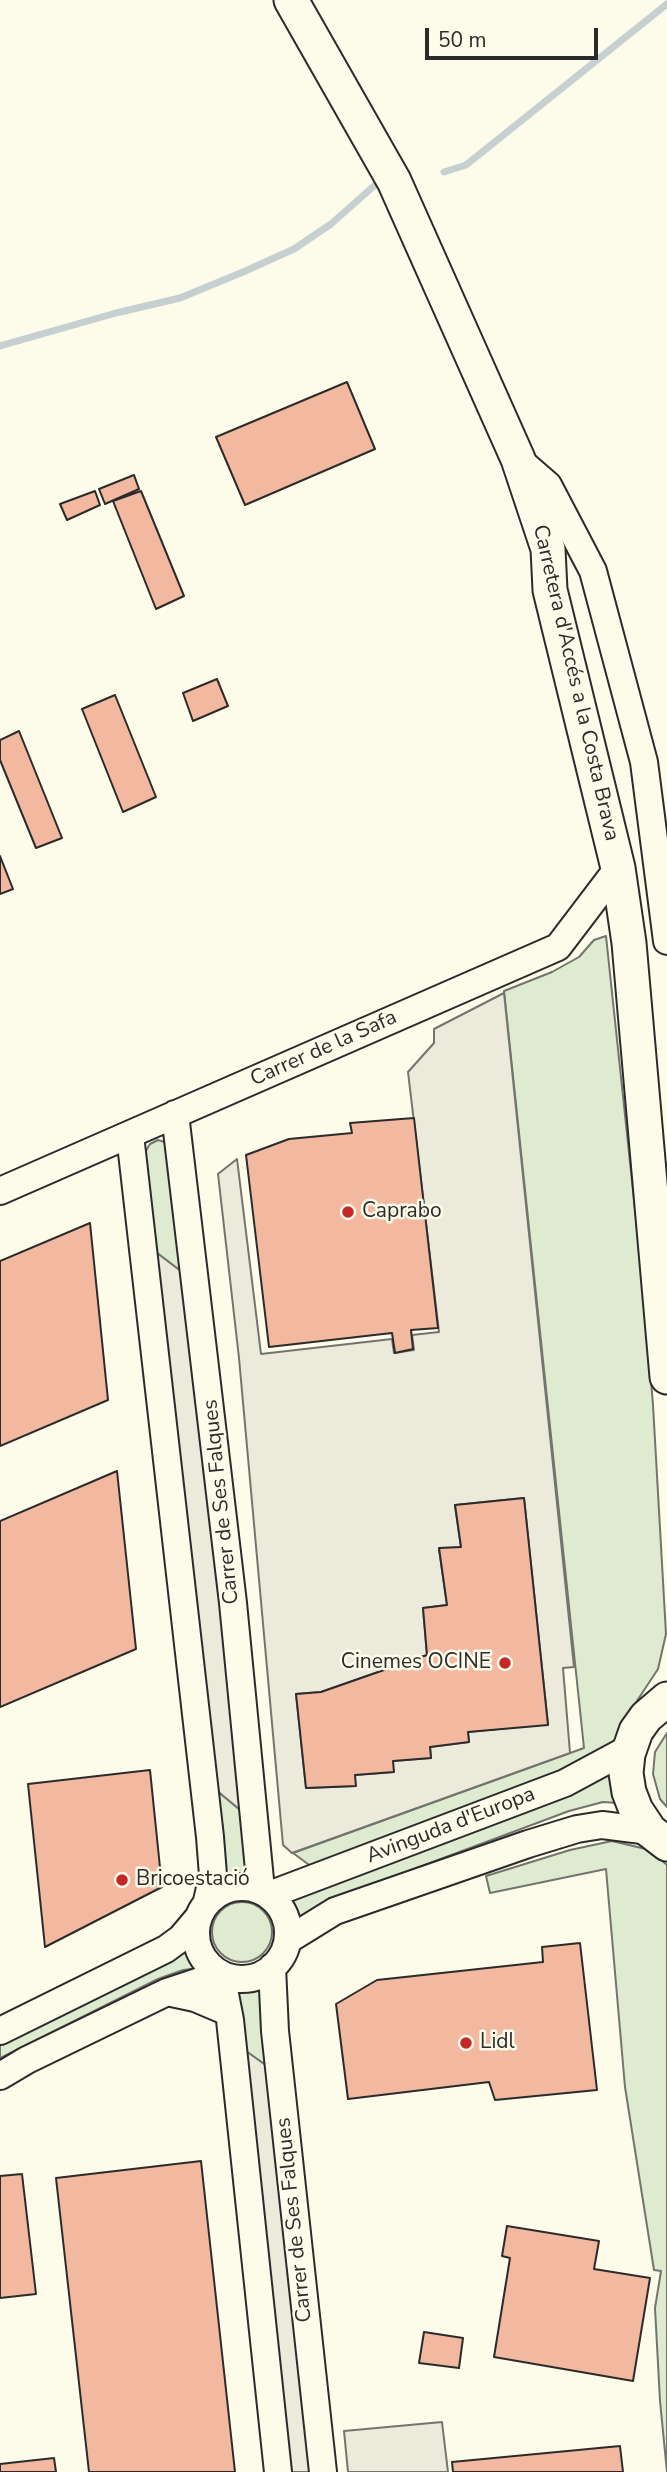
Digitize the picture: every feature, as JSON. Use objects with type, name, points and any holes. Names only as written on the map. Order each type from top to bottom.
[{"type":"main road","name":"Carretera d'Accés a la Costa Brava","points":[[291,0],[394,181],[518,459],[548,550],[550,590],[618,868],[629,943],[667,1377]]},
{"type":"main road","points":[[659,1837],[636,1810],[629,1792],[626,1767],[630,1748],[641,1724],[667,1697]]},
{"type":"street","points":[[518,459],[548,485],[593,571],[644,762],[667,940]]},
{"type":"street","points":[[550,590],[574,568],[593,571]]},
{"type":"street","name":"Carrer de la Safa","points":[[0,1191],[558,947],[618,868]]},
{"type":"street","name":"Carrer de Ses Falques","points":[[175,1114],[223,1508],[265,1893]]},
{"type":"street","points":[[0,2031],[166,1949],[181,1938],[202,1910],[223,1890],[242,1886],[265,1893],[282,1911],[288,1925],[288,1940],[284,1951],[272,1967],[257,1976],[239,1979],[219,1973],[202,1958],[195,1939],[202,1910],[213,1875],[210,1837],[130,1135]]},
{"type":"street","name":"Avinguda d'Europa","points":[[265,1893],[320,1876],[565,1783],[630,1748]]},
{"type":"street","name":"Avinguda d'Europa","points":[[288,1940],[335,1911],[577,1829],[602,1825],[659,1837]]},
{"type":"street","points":[[259,1855],[280,1873],[320,1876]]},
{"type":"street","name":"Carrer de Ses Falques","points":[[272,1967],[275,2031],[323,2472]]},
{"type":"street","points":[[0,2076],[27,2060],[167,1992],[219,1973]]},
{"type":"street","name":"Carrer de Ses Falques","points":[[219,1973],[228,2012],[278,2472]]},
{"type":"street","points":[[167,1992],[195,1998],[228,2012]]},
{"type":"green space","points":[[606,936],[644,1294],[653,1405],[666,1634],[658,1669],[631,1710],[614,1748],[600,1759],[312,1867],[293,1853],[584,1748],[504,991],[552,972],[579,957],[594,940]]},
{"type":"green space","points":[[158,1140],[168,1143],[186,1275],[157,1253],[144,1154],[150,1144]]},
{"type":"green space","points":[[667,1733],[667,1807],[660,1799],[653,1774],[655,1752]]},
{"type":"green space","points":[[610,1766],[611,1787],[618,1803],[603,1802],[569,1811],[331,1900],[298,1920],[287,1897]]},
{"type":"green space","points":[[215,1789],[245,1814],[253,1882],[239,1882],[223,1888],[222,1886]]},
{"type":"green space","points":[[612,1841],[650,1850],[667,1865],[667,2472],[655,2308],[661,2271],[654,2270],[625,2087],[606,1869],[490,1893],[486,1876],[570,1850]]},
{"type":"green space","points":[[242,1902],[259,1907],[267,1915],[272,1932],[267,1949],[259,1957],[242,1962],[225,1957],[217,1949],[212,1932],[217,1915],[225,1907]]},
{"type":"green space","points":[[190,1939],[201,1968],[183,1970],[158,1979],[0,2058],[0,2040]]},
{"type":"green space","points":[[268,1987],[274,2071],[243,2049],[233,1989],[250,1991]]},
{"type":"shaded area","points":[[504,993],[574,1667],[563,1668],[570,1753],[292,1853],[283,1845],[239,1358],[218,1174],[237,1159],[261,1354],[392,1339],[394,1353],[414,1350],[412,1335],[439,1332],[408,1072],[434,1043],[434,1029]],"holes":[[[524,1498],[548,1724],[468,1732],[469,1742],[430,1747],[431,1758],[393,1761],[393,1772],[355,1775],[355,1786],[306,1788],[296,1694],[321,1692],[427,1655],[423,1608],[447,1605],[439,1549],[461,1547],[455,1505]]]},
{"type":"shaded area","points":[[157,1253],[186,1275],[245,1814],[215,1789]]},
{"type":"shaded area","points":[[243,2049],[274,2071],[316,2472],[289,2472]]},
{"type":"shaded area","points":[[442,2422],[448,2472],[348,2472],[344,2431]]},
{"type":"building","points":[[347,382],[375,449],[245,505],[216,437]]},
{"type":"building","points":[[134,475],[139,489],[105,504],[99,489]]},
{"type":"building","points":[[95,491],[100,505],[67,520],[60,504]]},
{"type":"building","points":[[141,491],[184,596],[156,609],[113,501]]},
{"type":"building","points":[[217,679],[228,706],[193,721],[183,693]]},
{"type":"building","points":[[115,695],[156,797],[123,812],[82,709]]},
{"type":"building","points":[[19,731],[62,838],[36,848],[0,760],[0,740]]},
{"type":"building","points":[[0,856],[13,889],[0,894]]},
{"type":"building","points":[[414,1118],[438,1328],[411,1330],[413,1349],[395,1353],[392,1333],[269,1347],[246,1155],[289,1139],[352,1133],[350,1123]]},
{"type":"building","points":[[90,1223],[108,1400],[0,1446],[0,1261]]},
{"type":"building","points":[[117,1471],[136,1649],[0,1707],[0,1521]]},
{"type":"building","points":[[524,1498],[548,1725],[468,1732],[469,1742],[430,1747],[431,1758],[393,1761],[394,1772],[355,1775],[356,1786],[306,1788],[296,1694],[321,1692],[427,1655],[423,1608],[447,1605],[439,1548],[461,1547],[455,1505]]},
{"type":"building","points":[[150,1770],[162,1887],[45,1947],[28,1784]]},
{"type":"building","name":"Lidl","points":[[580,1943],[597,2090],[495,2100],[489,2082],[348,2099],[336,2004],[377,1980],[543,1962],[542,1947]]},
{"type":"building","points":[[201,2161],[235,2472],[89,2472],[56,2178]]},
{"type":"building","points":[[22,2174],[36,2294],[0,2298],[0,2176]]},
{"type":"building","points":[[507,2226],[599,2241],[594,2269],[650,2278],[633,2381],[494,2357],[510,2258],[502,2256]]},
{"type":"building","points":[[424,2332],[463,2338],[459,2368],[419,2363]]},
{"type":"building","points":[[620,2446],[623,2472],[453,2472],[452,2462]]},
{"type":"building","points":[[54,2458],[56,2472],[0,2472],[0,2464]]},
{"type":"waterway","points":[[444,172],[466,165],[667,4]]},
{"type":"waterway","points":[[0,346],[180,298],[243,272],[294,249],[331,224],[375,185]]},
{"type":"place","name":"Caprabo","points":[[348,1212]]},
{"type":"place","name":"Cinemes OCINE","points":[[505,1663]]},
{"type":"place","name":"Bricoestació","points":[[122,1880]]},
{"type":"place","name":"Lidl","points":[[466,2043]]}]
